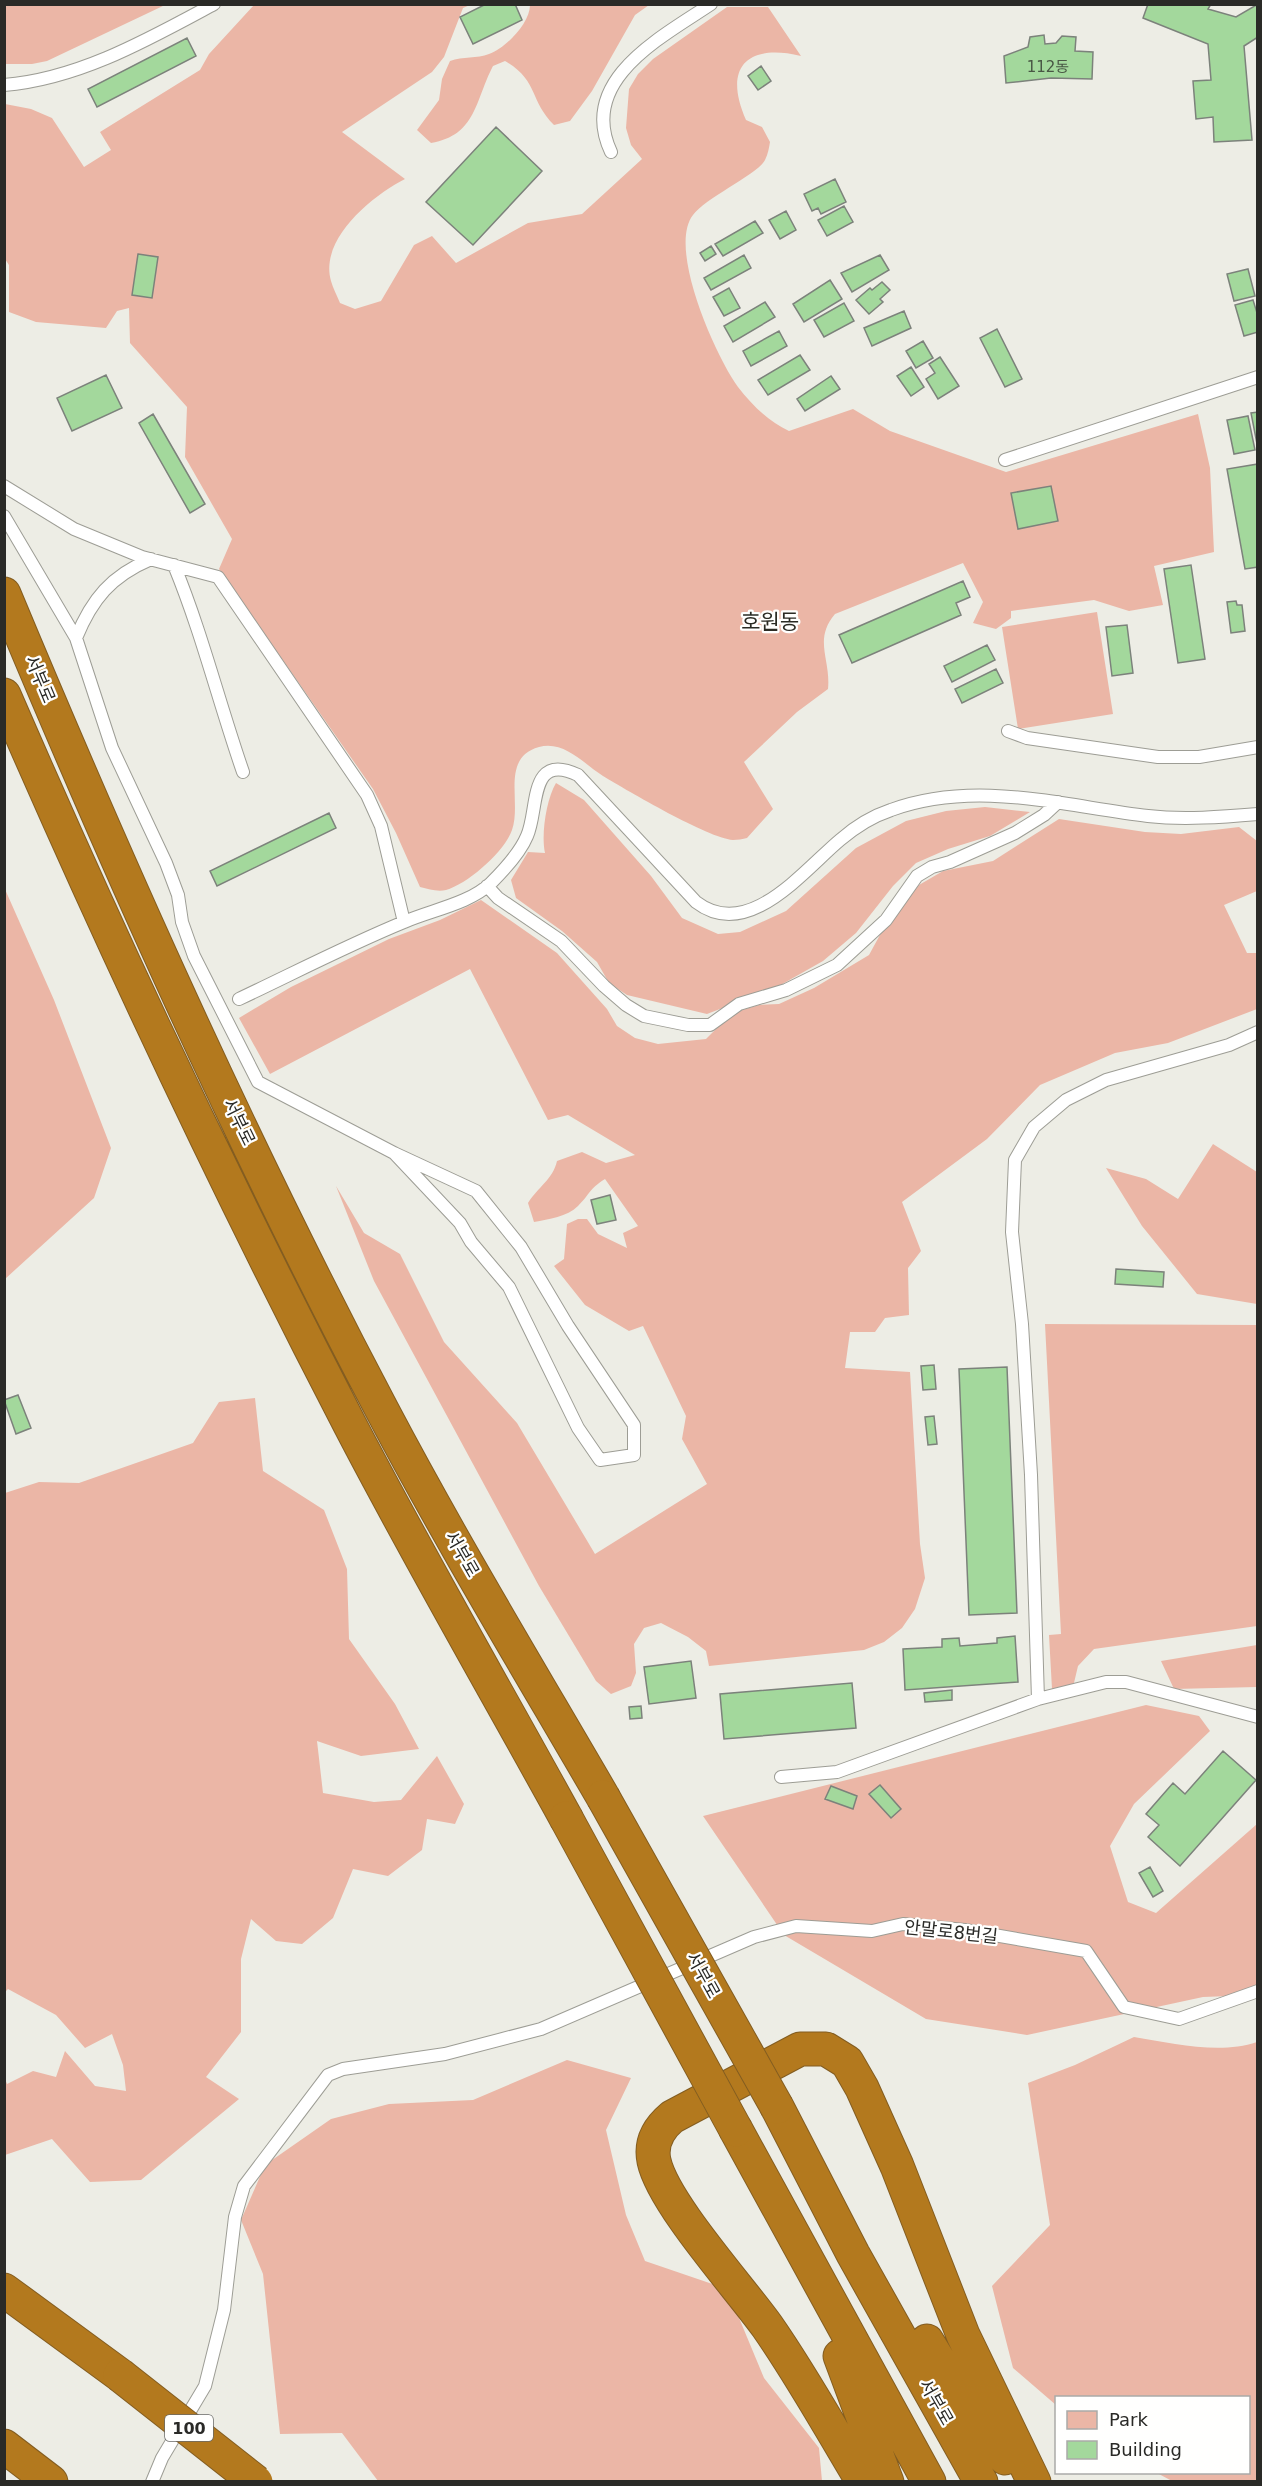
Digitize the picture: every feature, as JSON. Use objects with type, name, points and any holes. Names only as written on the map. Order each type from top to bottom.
[{"type":"highway","name":"서부로","points":[[4,594],[113,850],[237,1119],[315,1278],[419,1478],[603,1797],[777,2107],[853,2254],[981,2481]]},
{"type":"highway","name":"서부로","points":[[4,695],[80,868],[207,1140],[283,1294],[357,1437],[928,2481]]},
{"type":"highway","points":[[863,2481],[789,2358],[679,2209],[660,2177],[654,2160],[655,2139],[663,2124],[672,2117],[787,2053],[806,2048],[826,2049],[838,2055],[856,2074],[897,2166],[963,2335],[1034,2481]]},
{"type":"highway","points":[[802,2253],[887,2481]]},
{"type":"highway","points":[[853,2254],[916,2323],[952,2382],[1022,2481]]},
{"type":"highway","name":"100","points":[[4,2290],[120,2375],[256,2481]]},
{"type":"highway","points":[[4,2446],[51,2481]]},
{"type":"lane","points":[[4,85],[27,83],[64,74],[148,39],[214,4]]},
{"type":"lane","points":[[611,152],[605,139],[603,116],[604,103],[616,79],[646,48],[711,4]]},
{"type":"lane","points":[[1005,460],[1257,377]]},
{"type":"lane","points":[[4,486],[74,529],[151,559],[218,577],[366,795],[381,826],[404,922]]},
{"type":"lane","points":[[4,516],[76,638],[112,748],[166,862],[178,895],[182,922],[195,956],[258,1082],[394,1153],[476,1191],[521,1247],[568,1326],[634,1425],[634,1455],[600,1460],[578,1428],[509,1287],[471,1242],[460,1223],[394,1153]]},
{"type":"lane","points":[[76,638],[87,611],[97,597],[126,572],[151,559]]},
{"type":"lane","points":[[174,565],[204,642],[224,718],[243,772]]},
{"type":"lane","points":[[1008,731],[1028,738],[1158,757],[1199,757],[1257,747]]},
{"type":"lane","points":[[239,999],[487,886],[521,848],[529,834],[537,788],[542,777],[550,771],[568,770],[578,775],[696,902],[707,911],[731,915],[745,912],[778,895],[842,838],[865,822],[892,809],[926,802],[977,795],[1058,801],[1150,816],[1257,814]]},
{"type":"lane","points":[[487,886],[498,898],[561,941],[604,986],[635,1011],[666,1022],[710,1025],[738,1004],[786,990],[837,965],[886,920],[917,876],[932,867],[971,854],[1015,833],[1044,815],[1058,801]]},
{"type":"lane","points":[[1038,1699],[1031,1475],[1022,1324],[1012,1232],[1016,1160],[1034,1127],[1066,1100],[1106,1080],[1229,1045],[1257,1032]]},
{"type":"lane","points":[[781,1777],[837,1772],[1038,1699],[1092,1684],[1126,1682],[1257,1717]]},
{"type":"lane","name":"안말로8번길","points":[[152,2481],[162,2458],[205,2386],[224,2310],[235,2217],[244,2186],[328,2075],[343,2069],[445,2054],[541,2029],[754,1937],[796,1926],[872,1931],[903,1924],[965,1930],[1086,1950],[1124,2007],[1179,2019],[1257,1991]]},
{"type":"green space","points":[[5,4],[165,5],[47,61],[32,64],[5,64]]},
{"type":"green space","points":[[254,5],[470,5],[463,8],[444,57],[432,72],[342,132],[405,179],[364,208],[340,235],[333,250],[329,265],[331,281],[340,303],[355,309],[381,301],[414,245],[432,236],[456,263],[528,223],[582,214],[642,159],[631,145],[626,128],[629,89],[638,74],[653,59],[727,7],[768,7],[801,56],[766,53],[753,57],[744,64],[739,73],[737,86],[746,120],[762,127],[770,142],[767,156],[760,166],[699,208],[693,215],[687,231],[686,252],[698,302],[718,352],[743,394],[768,418],[789,431],[853,409],[890,431],[1006,472],[1198,414],[1210,468],[1214,552],[1154,566],[1163,605],[1129,611],[1094,600],[1011,611],[1011,618],[996,629],[973,623],[983,602],[963,563],[835,614],[825,632],[824,641],[828,689],[797,712],[744,762],[773,809],[747,838],[733,840],[706,831],[630,792],[573,754],[557,747],[539,747],[527,753],[520,761],[516,771],[512,830],[494,857],[475,874],[455,887],[439,891],[420,887],[373,789],[219,569],[232,539],[185,457],[187,407],[130,343],[129,308],[117,311],[106,328],[36,322],[9,312],[9,265],[5,259],[5,104],[31,109],[52,118],[84,167],[111,150],[100,132],[200,70],[209,54]]},
{"type":"green space","points":[[530,5],[649,5],[635,15],[592,91],[570,121],[554,125],[546,116],[529,83],[516,68],[505,61],[493,66],[473,114],[466,124],[446,139],[431,143],[417,130],[439,100],[442,79],[450,61],[484,56],[496,51],[522,27]]},
{"type":"green space","points":[[1097,612],[1113,714],[1018,729],[1002,627]]},
{"type":"green space","points":[[556,783],[584,800],[651,876],[682,918],[718,934],[740,932],[786,911],[856,848],[906,821],[946,811],[985,807],[1030,812],[990,836],[948,849],[916,863],[893,886],[856,933],[823,961],[777,987],[707,1014],[627,995],[609,983],[597,962],[562,931],[516,898],[511,880],[528,852],[545,853],[545,818]]},
{"type":"green space","points":[[1059,819],[1145,832],[1181,834],[1239,827],[1257,841],[1257,891],[1224,905],[1247,953],[1257,953],[1257,1009],[1168,1043],[1115,1053],[1040,1085],[987,1139],[902,1202],[921,1251],[908,1268],[909,1315],[885,1318],[875,1332],[850,1332],[845,1368],[910,1372],[920,1544],[925,1578],[915,1609],[902,1628],[884,1642],[864,1650],[709,1666],[706,1651],[688,1637],[661,1623],[644,1628],[634,1644],[636,1673],[631,1686],[611,1694],[596,1681],[539,1586],[374,1281],[336,1186],[364,1233],[400,1254],[444,1342],[517,1423],[595,1554],[707,1484],[682,1439],[686,1416],[643,1326],[629,1331],[585,1305],[554,1266],[564,1259],[567,1224],[578,1219],[587,1219],[598,1234],[627,1248],[623,1233],[638,1226],[605,1179],[574,1210],[558,1217],[534,1222],[528,1203],[549,1178],[557,1161],[582,1152],[606,1163],[635,1155],[568,1115],[548,1120],[470,969],[270,1074],[239,1018],[291,987],[389,939],[440,920],[481,900],[557,953],[607,1009],[617,1026],[635,1038],[658,1044],[706,1039],[732,1013],[759,1005],[779,1004],[814,988],[869,955],[881,933],[919,885],[943,871],[993,861]]},
{"type":"green space","points":[[4,887],[54,1000],[111,1148],[94,1198],[5,1279]]},
{"type":"green space","points":[[1213,1144],[1257,1172],[1257,1304],[1197,1294],[1142,1226],[1106,1168],[1146,1179],[1178,1199]]},
{"type":"green space","points":[[1045,1324],[1257,1325],[1257,1626],[1094,1649],[1078,1666],[1073,1687],[1052,1689],[1049,1635],[1061,1634]]},
{"type":"green space","points":[[255,1398],[263,1471],[324,1510],[347,1569],[349,1639],[395,1704],[419,1749],[361,1756],[317,1741],[323,1793],[374,1802],[401,1800],[437,1756],[464,1804],[455,1824],[427,1819],[422,1850],[388,1876],[353,1869],[333,1918],[302,1944],[276,1941],[251,1919],[241,1959],[241,2032],[206,2077],[239,2099],[141,2180],[90,2182],[52,2139],[5,2155],[5,2079],[7,2084],[33,2071],[56,2077],[65,2051],[95,2086],[126,2091],[123,2065],[112,2034],[85,2048],[56,2015],[8,1989],[5,1992],[5,1493],[39,1482],[79,1483],[193,1443],[219,1402]]},
{"type":"green space","points":[[1257,1645],[1257,1687],[1174,1689],[1161,1661]]},
{"type":"green space","points":[[1146,1705],[1199,1716],[1210,1731],[1134,1804],[1110,1846],[1128,1902],[1156,1913],[1257,1824],[1257,1995],[1203,1997],[1027,2035],[926,2019],[784,1935],[703,1816]]},
{"type":"green space","points":[[1134,2037],[1212,2048],[1242,2046],[1257,2042],[1257,2481],[1172,2481],[1159,2474],[1250,2474],[1250,2396],[1055,2396],[1055,2404],[1013,2368],[992,2286],[1050,2225],[1028,2083],[1075,2065]]},
{"type":"green space","points":[[567,2060],[631,2078],[606,2130],[626,2215],[645,2261],[727,2289],[764,2378],[819,2448],[822,2481],[378,2481],[342,2433],[280,2434],[263,2274],[241,2220],[265,2165],[331,2119],[389,2104],[473,2100]]},
{"type":"building","points":[[486,4],[515,4],[522,20],[473,44],[460,17]]},
{"type":"building","points":[[1148,4],[1211,4],[1208,9],[1236,17],[1258,4],[1258,37],[1244,46],[1252,140],[1214,142],[1213,117],[1196,119],[1193,81],[1211,80],[1208,44],[1143,18]]},
{"type":"building","points":[[1044,35],[1045,44],[1056,43],[1062,36],[1076,37],[1075,51],[1093,52],[1092,79],[1051,78],[1006,83],[1004,56],[1028,47],[1030,37]]},
{"type":"building","points":[[187,38],[196,56],[97,107],[88,89]]},
{"type":"building","points":[[761,66],[771,81],[758,90],[748,76]]},
{"type":"building","points":[[496,127],[542,171],[473,245],[426,202]]},
{"type":"building","points":[[835,179],[846,202],[821,214],[818,208],[812,211],[804,194]]},
{"type":"building","points":[[844,206],[853,222],[827,236],[818,220]]},
{"type":"building","points":[[786,211],[796,230],[780,239],[769,220]]},
{"type":"building","points":[[755,221],[763,233],[723,256],[715,244]]},
{"type":"building","points":[[711,246],[716,254],[705,261],[700,253]]},
{"type":"building","points":[[138,254],[158,257],[152,298],[132,295]]},
{"type":"building","points":[[744,255],[751,268],[711,290],[704,278]]},
{"type":"building","points":[[880,255],[889,270],[852,292],[841,273]]},
{"type":"building","points":[[1248,269],[1255,296],[1234,301],[1227,274]]},
{"type":"building","points":[[830,280],[842,299],[804,322],[793,304]]},
{"type":"building","points":[[882,282],[890,290],[880,299],[883,302],[869,314],[856,300],[870,288],[872,290]]},
{"type":"building","points":[[729,288],[740,308],[724,316],[713,297]]},
{"type":"building","points":[[1253,300],[1258,316],[1258,332],[1244,336],[1235,305]]},
{"type":"building","points":[[765,302],[775,317],[733,342],[724,326]]},
{"type":"building","points":[[844,303],[854,321],[824,337],[814,320]]},
{"type":"building","points":[[904,311],[911,328],[872,346],[864,328]]},
{"type":"building","points":[[997,329],[1022,379],[1005,387],[980,338]]},
{"type":"building","points":[[779,331],[787,346],[751,366],[743,351]]},
{"type":"building","points":[[923,341],[933,358],[916,368],[906,351]]},
{"type":"building","points":[[800,355],[810,370],[768,395],[758,380]]},
{"type":"building","points":[[940,357],[959,386],[938,399],[926,379],[935,373],[929,364]]},
{"type":"building","points":[[911,367],[924,387],[911,396],[897,376]]},
{"type":"building","points":[[106,375],[122,408],[72,431],[57,398]]},
{"type":"building","points":[[831,376],[840,389],[805,411],[797,399]]},
{"type":"building","points":[[1258,412],[1258,449],[1251,413]]},
{"type":"building","points":[[153,414],[205,504],[190,513],[139,423]]},
{"type":"building","points":[[1248,416],[1255,450],[1234,454],[1227,420]]},
{"type":"building","points":[[1258,464],[1258,567],[1245,569],[1227,469]]},
{"type":"building","points":[[1051,486],[1058,521],[1018,529],[1011,493]]},
{"type":"building","points":[[1191,565],[1205,659],[1178,663],[1164,569]]},
{"type":"building","points":[[963,581],[970,597],[956,603],[961,615],[852,663],[839,635]]},
{"type":"building","points":[[1236,601],[1237,605],[1242,605],[1245,631],[1231,633],[1227,602]]},
{"type":"building","points":[[1127,625],[1133,673],[1112,676],[1106,627]]},
{"type":"building","points":[[987,645],[995,660],[952,682],[944,666]]},
{"type":"building","points":[[996,669],[1003,683],[962,703],[955,689]]},
{"type":"building","points":[[329,813],[336,828],[217,886],[210,871]]},
{"type":"building","points":[[610,1195],[616,1220],[597,1224],[591,1200]]},
{"type":"building","points":[[1116,1269],[1164,1272],[1163,1287],[1115,1284]]},
{"type":"building","points":[[934,1365],[936,1389],[923,1390],[921,1366]]},
{"type":"building","points":[[1007,1367],[1017,1613],[969,1615],[959,1369]]},
{"type":"building","points":[[18,1395],[31,1428],[16,1434],[4,1400]]},
{"type":"building","points":[[934,1416],[937,1444],[928,1445],[925,1417]]},
{"type":"building","points":[[1015,1636],[1018,1682],[905,1690],[903,1649],[942,1647],[942,1639],[959,1638],[960,1646],[997,1643],[997,1638]]},
{"type":"building","points":[[691,1661],[696,1698],[649,1704],[644,1667]]},
{"type":"building","points":[[852,1683],[856,1728],[724,1739],[720,1694]]},
{"type":"building","points":[[952,1690],[952,1700],[925,1702],[924,1693]]},
{"type":"building","points":[[641,1706],[642,1718],[630,1719],[629,1707]]},
{"type":"building","points":[[1223,1751],[1256,1780],[1180,1866],[1148,1837],[1159,1825],[1146,1814],[1173,1783],[1185,1794]]},
{"type":"building","points":[[880,1785],[901,1809],[891,1818],[869,1794]]},
{"type":"building","points":[[831,1786],[857,1796],[853,1809],[825,1799]]},
{"type":"building","points":[[1150,1867],[1163,1891],[1153,1897],[1139,1873]]},
{"type":"district","name":"호원동","points":[[770,622]]}]
